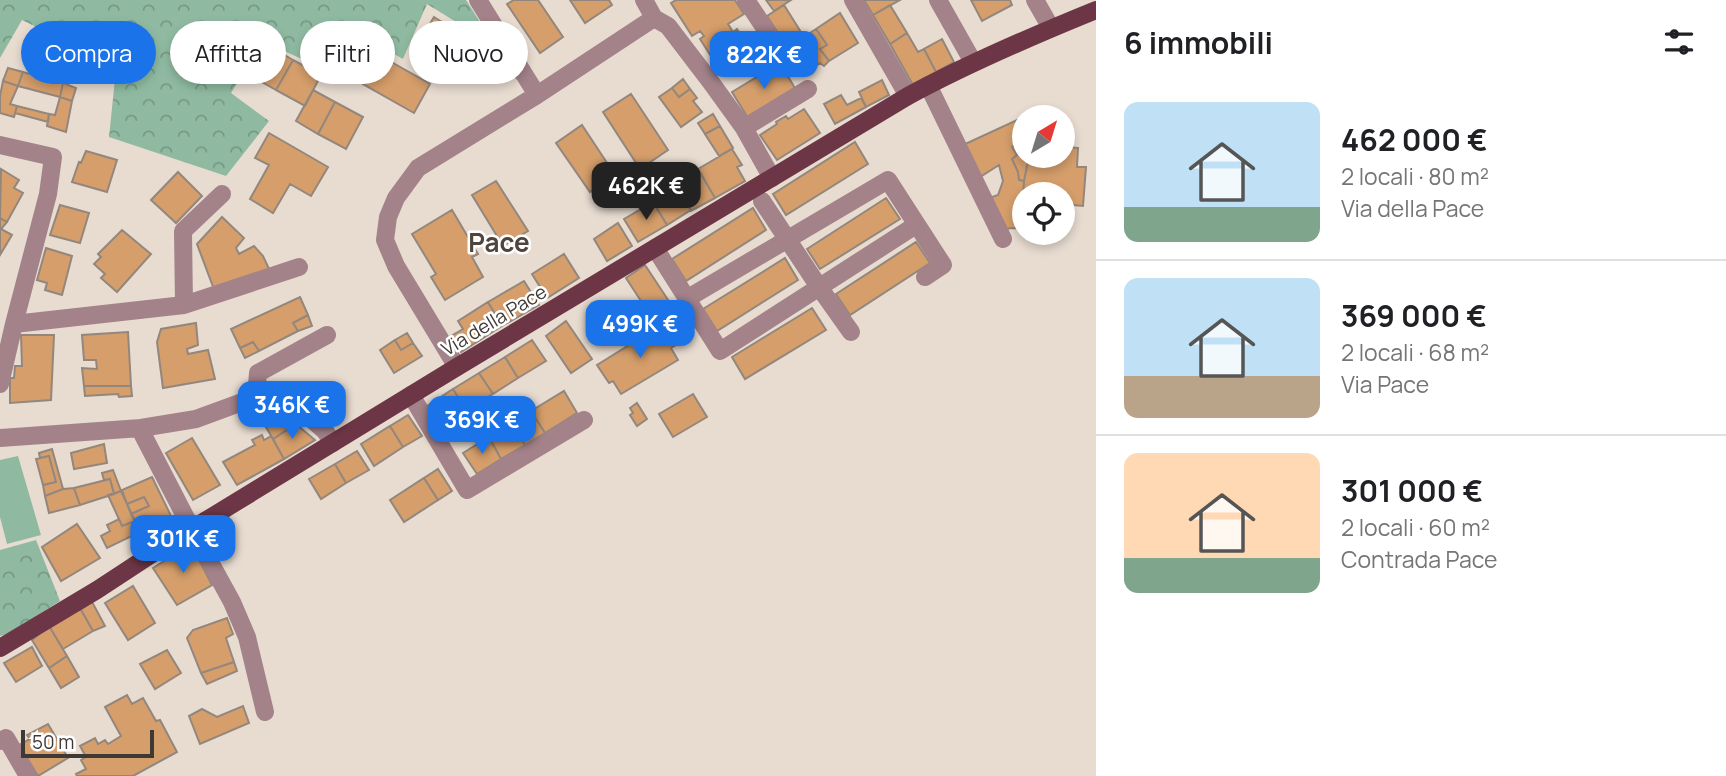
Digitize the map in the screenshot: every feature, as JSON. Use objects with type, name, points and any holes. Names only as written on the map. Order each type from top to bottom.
[{"type":"main road","name":"Via della Pace","points":[[0,648],[86,597],[187,531],[908,96],[973,62],[1096,10]]},
{"type":"street","points":[[478,0],[537,94]]},
{"type":"street","points":[[746,0],[766,30]]},
{"type":"street","points":[[853,0],[908,96]]},
{"type":"street","points":[[937,0],[973,62]]},
{"type":"street","points":[[1035,0],[1051,28]]},
{"type":"street","points":[[457,367],[396,266],[385,240],[388,218],[396,198],[418,167],[537,94],[651,6],[744,128],[772,178]]},
{"type":"street","points":[[928,85],[1003,239]]},
{"type":"street","points":[[744,128],[808,89]]},
{"type":"street","points":[[0,145],[53,157],[48,194],[14,324],[4,349],[0,384]]},
{"type":"street","points":[[688,298],[888,180],[943,265],[925,277]]},
{"type":"street","points":[[184,305],[183,231],[222,194]]},
{"type":"street","points":[[762,201],[852,332]]},
{"type":"street","points":[[655,248],[720,351],[916,225]]},
{"type":"street","points":[[14,324],[184,305],[299,267]]},
{"type":"street","points":[[256,397],[258,373],[327,335]]},
{"type":"street","points":[[0,438],[141,428],[196,419],[256,397],[274,395],[292,402],[325,430],[333,443]]},
{"type":"street","points":[[411,395],[467,490],[584,420]]},
{"type":"street","points":[[141,428],[232,602],[247,637],[265,712]]},
{"type":"street","points":[[0,741],[6,738],[28,776]]},
{"type":"green space","points":[[0,0],[466,0],[479,21],[454,21],[427,4],[420,21],[409,21],[409,45],[403,59],[395,55],[395,21],[300,21],[300,58],[286,52],[286,21],[170,21],[170,84],[237,84],[231,93],[269,121],[226,176],[109,137],[114,84],[156,84],[156,21],[22,20],[0,58]]},
{"type":"green space","points":[[18,456],[41,535],[7,544],[0,517],[0,460]]},
{"type":"green space","points":[[36,540],[60,601],[8,634],[0,636],[0,550]]},
{"type":"building","points":[[514,0],[538,0],[563,37],[540,53],[528,35],[528,21],[518,21],[507,4]]},
{"type":"building","points":[[570,0],[609,0],[612,5],[585,23]]},
{"type":"building","points":[[676,0],[735,0],[744,14],[728,24],[733,32],[737,29],[749,48],[727,62],[725,58],[716,64],[700,39],[704,36],[700,31],[692,36],[671,3]]},
{"type":"building","points":[[766,0],[791,0],[774,11]]},
{"type":"building","points":[[864,0],[900,0],[873,15]]},
{"type":"building","points":[[971,0],[1010,0],[1012,5],[982,21]]},
{"type":"building","points":[[784,5],[804,37],[787,47],[767,16]]},
{"type":"building","points":[[890,5],[907,33],[890,44],[873,15]]},
{"type":"building","points":[[840,13],[858,43],[829,61],[820,49],[827,45],[816,29]]},
{"type":"building","points":[[816,29],[827,45],[820,49],[829,61],[824,66],[820,63],[809,71],[794,43]]},
{"type":"building","points":[[907,33],[918,52],[924,49],[936,72],[913,85],[890,44]]},
{"type":"building","points":[[942,39],[954,62],[936,72],[924,49]]},
{"type":"building","points":[[286,56],[293,60],[286,72]]},
{"type":"building","points":[[293,60],[300,64],[300,84],[316,84],[305,106],[276,90],[279,84],[286,84],[286,72]]},
{"type":"building","points":[[780,63],[796,90],[748,118],[732,92]]},
{"type":"building","points":[[395,64],[409,72],[409,84],[430,84],[414,113],[363,84],[395,84]]},
{"type":"building","points":[[8,68],[21,71],[18,86],[3,81]]},
{"type":"building","points":[[21,78],[21,84],[63,84],[60,97],[18,86]]},
{"type":"building","points":[[683,79],[690,89],[679,97],[672,88]]},
{"type":"building","points":[[882,80],[889,95],[866,107],[859,92]]},
{"type":"building","points":[[3,81],[18,86],[10,104],[17,106],[14,117],[0,113]]},
{"type":"building","points":[[63,84],[76,88],[72,101],[60,97]]},
{"type":"building","points":[[265,84],[279,84],[276,90]]},
{"type":"building","points":[[672,88],[679,97],[690,89],[697,98],[693,101],[702,112],[681,127],[659,97]]},
{"type":"building","points":[[313,90],[335,102],[318,134],[296,121]]},
{"type":"building","points":[[631,94],[668,150],[640,169],[603,112]]},
{"type":"building","points":[[841,95],[847,105],[861,98],[866,107],[835,124],[824,104]]},
{"type":"building","points":[[60,97],[72,101],[66,132],[47,126],[49,114],[55,115]]},
{"type":"building","points":[[335,102],[363,117],[346,149],[318,134]]},
{"type":"building","points":[[17,106],[49,114],[48,122],[15,113]]},
{"type":"building","points":[[804,109],[820,133],[777,160],[760,135],[786,116],[788,119]]},
{"type":"building","points":[[713,114],[720,126],[705,134],[698,123]]},
{"type":"building","points":[[1012,122],[1012,168],[1016,168],[1019,180],[1024,181],[1012,182],[1012,228],[1002,230],[989,198],[998,195],[1003,181],[999,165],[980,177],[963,145]]},
{"type":"building","points":[[582,125],[615,175],[590,192],[556,143]]},
{"type":"building","points":[[720,126],[733,148],[719,156],[705,134]]},
{"type":"building","points":[[269,133],[328,167],[311,196],[290,184],[273,213],[250,199],[269,165],[255,158]]},
{"type":"building","points":[[855,142],[868,164],[786,215],[773,194]]},
{"type":"building","points":[[1075,148],[1078,148],[1077,167],[1086,167],[1083,206],[1075,205],[1075,182],[1024,181],[1027,168],[1075,168]]},
{"type":"building","points":[[732,149],[742,165],[737,167],[745,181],[715,198],[698,169]]},
{"type":"building","points":[[86,151],[117,160],[107,192],[72,182]]},
{"type":"building","points":[[1016,168],[1027,168],[1024,181],[1019,180]]},
{"type":"building","points":[[1,169],[19,180],[14,188],[23,193],[7,222],[0,218]]},
{"type":"building","points":[[693,171],[695,175],[700,172],[715,198],[691,211],[677,187],[682,185],[679,179]]},
{"type":"building","points":[[178,172],[202,196],[176,223],[151,200]]},
{"type":"building","points":[[496,181],[528,231],[503,246],[472,195]]},
{"type":"building","points":[[677,187],[691,210],[667,225],[653,202]]},
{"type":"building","points":[[886,198],[900,219],[820,269],[807,249]]},
{"type":"building","points":[[653,202],[667,225],[638,242],[624,219]]},
{"type":"building","points":[[60,205],[89,213],[80,243],[50,235]]},
{"type":"building","points":[[753,208],[766,230],[686,281],[672,259]]},
{"type":"building","points":[[452,210],[478,254],[472,257],[483,277],[445,300],[431,277],[436,274],[412,234]]},
{"type":"building","points":[[222,217],[244,238],[236,248],[239,254],[254,246],[263,256],[270,271],[215,292],[197,244]]},
{"type":"building","points":[[0,218],[7,222],[1,229],[12,235],[0,255]]},
{"type":"building","points":[[618,223],[632,246],[607,261],[594,239]]},
{"type":"building","points":[[122,230],[151,254],[117,292],[101,278],[105,274],[94,264],[101,257],[98,254]]},
{"type":"building","points":[[916,242],[930,263],[850,315],[836,294]]},
{"type":"building","points":[[46,248],[72,256],[62,295],[45,290],[47,283],[37,280]]},
{"type":"building","points":[[564,254],[579,278],[547,298],[532,274]]},
{"type":"building","points":[[785,258],[798,280],[717,331],[703,309]]},
{"type":"building","points":[[645,265],[674,309],[654,321],[626,278]]},
{"type":"building","points":[[524,281],[539,305],[502,326],[488,302]]},
{"type":"building","points":[[300,297],[308,315],[293,323],[298,331],[259,351],[253,342],[240,348],[231,329]]},
{"type":"building","points":[[488,302],[502,326],[461,352],[451,336],[463,329],[458,321]]},
{"type":"building","points":[[812,308],[826,330],[745,379],[732,357]]},
{"type":"building","points":[[308,315],[312,326],[298,331],[293,323]]},
{"type":"building","points":[[566,321],[592,359],[571,373],[546,336]]},
{"type":"building","points":[[196,323],[198,345],[187,349],[188,354],[208,350],[215,379],[163,388],[157,342],[161,329]]},
{"type":"building","points":[[663,324],[676,345],[671,348],[678,360],[621,394],[613,381],[609,383],[597,365]]},
{"type":"building","points":[[128,332],[131,386],[84,386],[82,368],[97,369],[96,360],[84,360],[82,335]]},
{"type":"building","points":[[407,333],[413,343],[401,350],[395,340]]},
{"type":"building","points":[[21,335],[54,335],[51,400],[10,403],[10,378],[14,378],[15,366],[22,366]]},
{"type":"building","points":[[395,340],[401,350],[413,343],[422,356],[394,373],[380,350]]},
{"type":"building","points":[[532,340],[546,361],[518,378],[505,357]]},
{"type":"building","points":[[253,342],[259,351],[245,358],[240,348]]},
{"type":"building","points":[[505,357],[518,378],[493,394],[479,373]]},
{"type":"building","points":[[479,373],[493,394],[466,410],[453,389]]},
{"type":"building","points":[[84,386],[131,386],[132,396],[85,396]]},
{"type":"building","points":[[453,389],[466,410],[440,427],[427,406]]},
{"type":"building","points":[[564,391],[577,413],[545,433],[531,411]]},
{"type":"building","points":[[693,394],[707,417],[673,437],[659,414]]},
{"type":"building","points":[[637,403],[647,419],[637,426],[630,415],[633,413],[630,408]]},
{"type":"building","points":[[272,407],[296,424],[273,439],[260,417]]},
{"type":"building","points":[[531,411],[545,433],[525,445],[511,423]]},
{"type":"building","points":[[408,415],[422,436],[403,447],[390,426]]},
{"type":"building","points":[[511,423],[525,445],[501,459],[489,437]]},
{"type":"building","points":[[296,424],[315,440],[284,459],[273,439]]},
{"type":"building","points":[[390,426],[403,447],[374,466],[361,444]]},
{"type":"building","points":[[262,435],[264,440],[271,436],[284,459],[237,485],[223,462],[255,445],[252,440]]},
{"type":"building","points":[[489,437],[501,459],[477,474],[463,453]]},
{"type":"building","points":[[192,438],[220,485],[193,500],[166,453]]},
{"type":"building","points":[[104,444],[107,463],[74,469],[71,453]]},
{"type":"building","points":[[52,449],[63,489],[45,496],[43,485],[56,482],[49,456],[40,458],[39,453]]},
{"type":"building","points":[[357,451],[369,470],[346,483],[335,464]]},
{"type":"building","points":[[49,456],[56,482],[43,485],[36,459]]},
{"type":"building","points":[[335,464],[346,483],[321,499],[309,479]]},
{"type":"building","points":[[438,469],[452,491],[438,500],[424,478]]},
{"type":"building","points":[[113,470],[121,491],[114,494],[110,479],[104,480],[102,473]]},
{"type":"building","points":[[152,477],[172,518],[140,532],[131,514],[149,506],[144,497],[127,504],[122,490]]},
{"type":"building","points":[[424,478],[438,500],[404,522],[390,500]]},
{"type":"building","points":[[110,479],[114,494],[80,505],[74,488]]},
{"type":"building","points":[[74,488],[80,505],[49,513],[45,496]]},
{"type":"building","points":[[121,491],[135,521],[122,526],[108,495]]},
{"type":"building","points":[[144,497],[149,506],[131,514],[127,504]]},
{"type":"building","points":[[119,519],[122,526],[135,521],[140,532],[107,548],[101,536],[110,531],[107,525]]},
{"type":"building","points":[[77,524],[100,558],[61,581],[42,547]]},
{"type":"building","points":[[191,544],[212,585],[177,605],[153,568]]},
{"type":"building","points":[[133,586],[155,623],[128,640],[105,603]]},
{"type":"building","points":[[91,600],[105,626],[93,631],[80,608]]},
{"type":"building","points":[[80,608],[93,631],[63,649],[49,626]]},
{"type":"building","points":[[227,618],[233,634],[226,638],[234,662],[201,673],[187,638],[193,630]]},
{"type":"building","points":[[49,626],[67,656],[49,668],[32,640]]},
{"type":"building","points":[[32,647],[42,666],[16,682],[4,663]]},
{"type":"building","points":[[167,650],[181,673],[155,689],[140,664]]},
{"type":"building","points":[[67,656],[79,677],[61,688],[49,668]]},
{"type":"building","points":[[234,662],[237,671],[207,684],[201,673]]},
{"type":"building","points":[[127,695],[132,704],[143,698],[156,721],[160,720],[177,752],[133,776],[77,776],[76,774],[86,769],[81,760],[86,757],[80,746],[95,738],[98,744],[105,740],[108,744],[121,736],[105,707]]},
{"type":"building","points":[[243,706],[249,723],[200,744],[189,716],[202,709],[217,717]]},
{"type":"building","points":[[48,724],[68,758],[38,776],[19,745],[30,739],[27,735]]},
{"type":"district","name":"Pace","points":[[499,242]]}]
